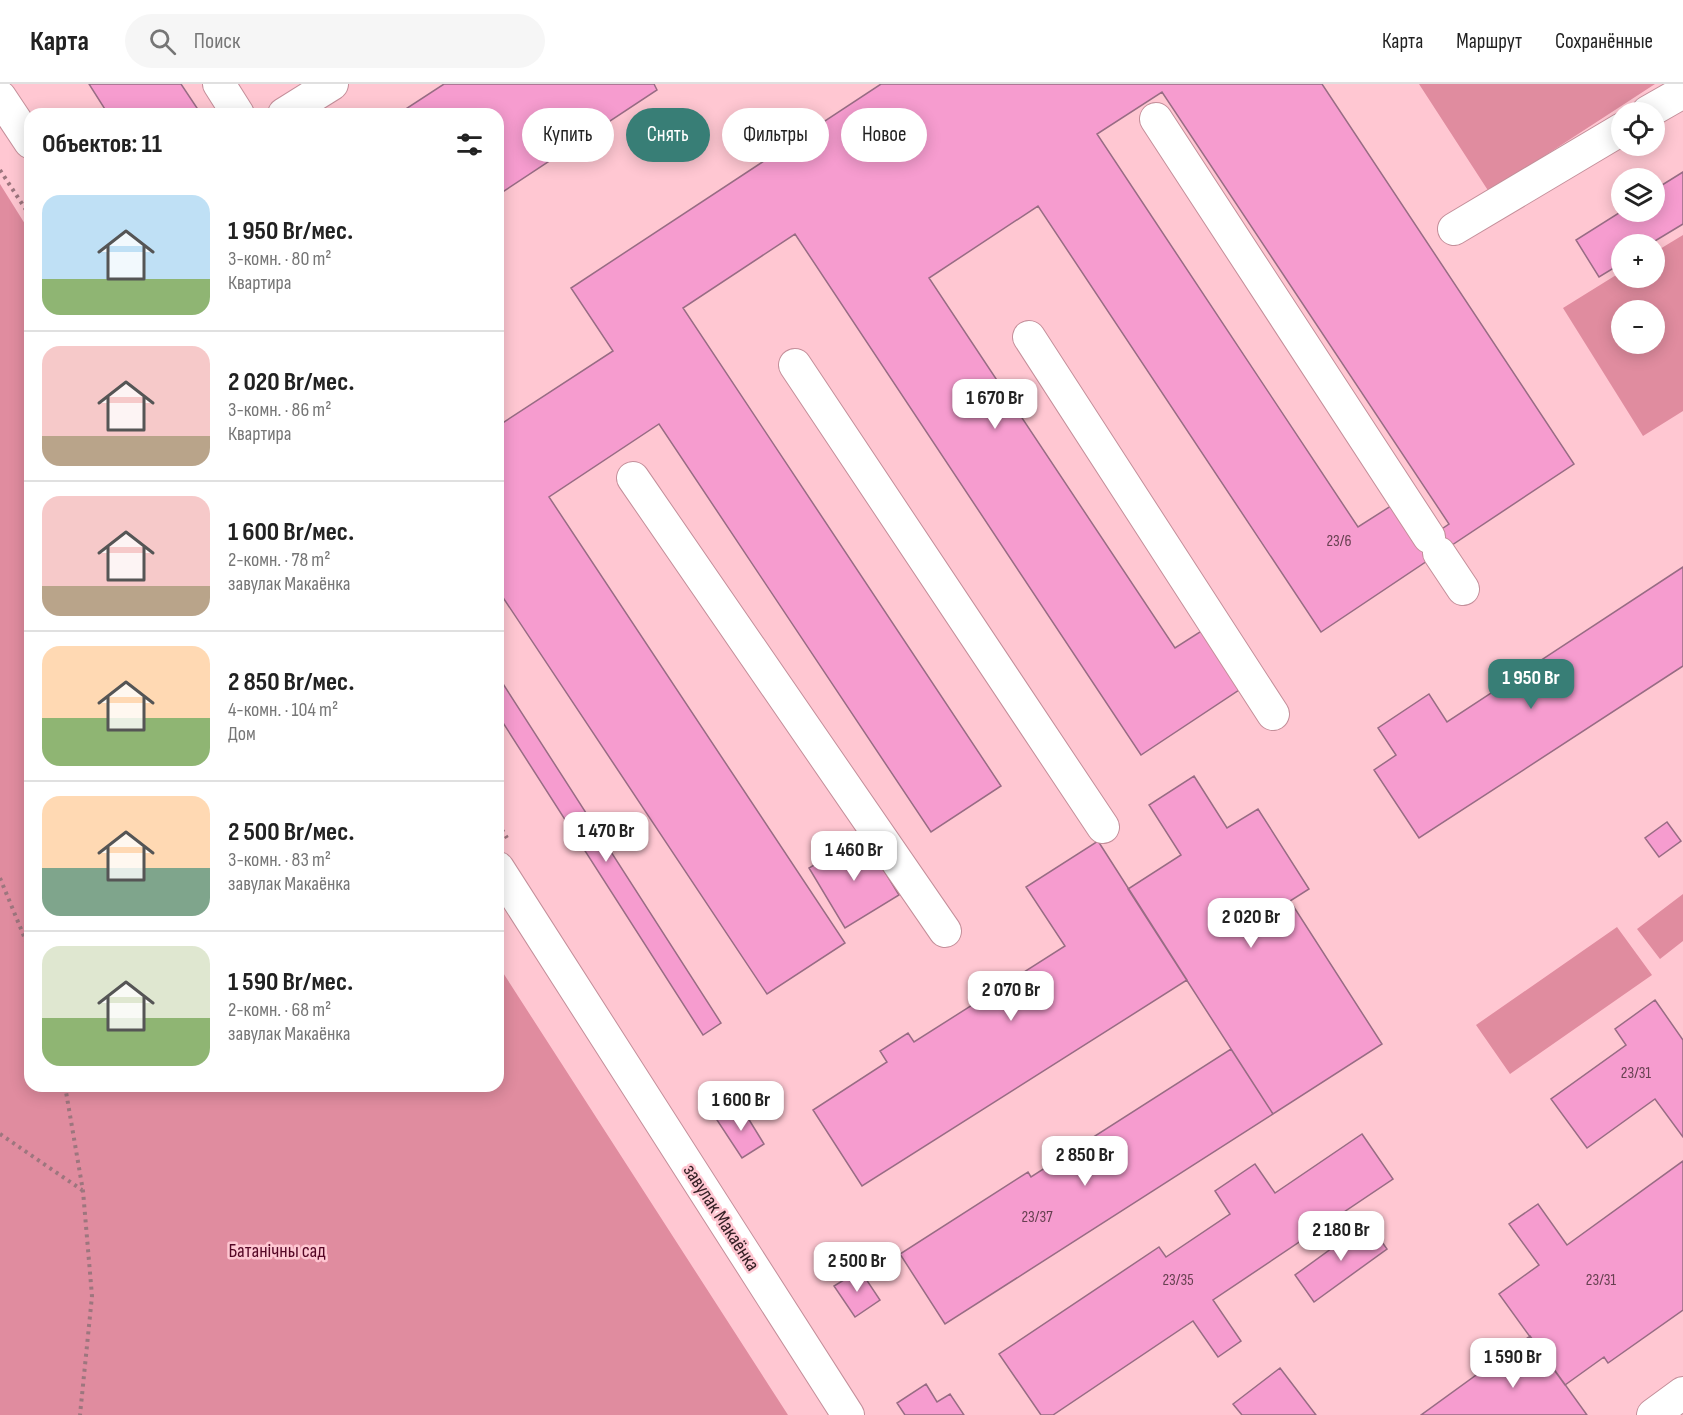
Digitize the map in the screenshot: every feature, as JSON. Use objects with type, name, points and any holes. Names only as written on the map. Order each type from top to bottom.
[{"type":"street","points":[[219,84],[234,108]]},
{"type":"street","points":[[294,108],[332,84]]},
{"type":"street","points":[[1665,102],[1683,92]]},
{"type":"street","points":[[0,97],[24,133]]},
{"type":"street","points":[[1156,119],[1463,589]]},
{"type":"street","points":[[1454,229],[1611,136]]},
{"type":"street","points":[[1029,337],[1273,714]]},
{"type":"street","points":[[795,365],[1102,827]]},
{"type":"street","points":[[633,478],[945,931]]},
{"type":"street","name":"завулак Макаёнка","points":[[504,877],[848,1415]]},
{"type":"street","points":[[1653,1415],[1683,1393]]},
{"type":"path","points":[[0,170],[24,207]]},
{"type":"path","points":[[0,878],[24,936]]},
{"type":"path","points":[[66,1092],[83,1191],[92,1296],[80,1415]]},
{"type":"path","points":[[0,1134],[83,1191]]},
{"type":"green space","points":[[1419,84],[1655,84],[1627,102],[1611,102],[1611,113],[1489,192]]},
{"type":"green space","name":"Батанічны сад","points":[[0,184],[24,222],[24,1092],[504,1092],[504,974],[788,1415],[0,1415]]},
{"type":"green space","points":[[1683,235],[1683,411],[1643,436],[1563,308],[1611,278],[1611,288],[1665,288],[1665,246]]},
{"type":"green space","points":[[1683,894],[1683,941],[1660,959],[1637,929]]},
{"type":"green space","points":[[1617,927],[1652,975],[1510,1074],[1476,1025]]},
{"type":"building","points":[[89,84],[181,84],[197,108],[104,108]]},
{"type":"building","points":[[444,84],[654,84],[657,90],[630,108],[626,108],[626,110],[614,118],[614,108],[522,108],[522,162],[548,162],[504,191],[504,108],[407,108]]},
{"type":"building","points":[[881,84],[1322,84],[1574,464],[1431,559],[1421,543],[1449,524],[1162,92],[1097,134],[1358,527],[1394,504],[1430,559],[1321,632],[1038,206],[929,278],[1175,648],[1203,630],[1242,688],[1141,755],[795,234],[683,308],[1001,786],[931,832],[659,424],[549,497],[845,943],[767,994],[504,599],[504,422],[613,351],[571,288],[762,162],[829,162],[829,118],[841,110],[841,162],[927,162],[927,108],[845,108]]},
{"type":"building","points":[[1683,172],[1683,224],[1665,235],[1611,234],[1611,270],[1599,277],[1576,240],[1611,218],[1611,222],[1665,222],[1665,183]]},
{"type":"building","points":[[1683,567],[1683,666],[1419,838],[1374,770],[1396,755],[1378,728],[1429,694],[1447,722]]},
{"type":"building","points":[[504,685],[721,1023],[703,1035],[504,724]]},
{"type":"building","points":[[1194,776],[1227,828],[1258,809],[1309,889],[1290,901],[1382,1044],[1273,1114],[1128,889],[1181,855],[1149,805]]},
{"type":"building","points":[[1667,822],[1681,841],[1659,857],[1645,838]]},
{"type":"building","points":[[863,836],[899,895],[845,928],[809,868]]},
{"type":"building","points":[[1098,841],[1187,980],[862,1186],[813,1110],[887,1062],[880,1051],[908,1033],[914,1042],[1065,946],[1026,887]]},
{"type":"building","points":[[1655,1000],[1683,1040],[1683,1137],[1655,1099],[1587,1148],[1551,1099],[1626,1045],[1615,1029]]},
{"type":"building","points":[[1231,1049],[1273,1114],[945,1324],[900,1254],[1028,1172],[1031,1177]]},
{"type":"building","points":[[740,1105],[764,1144],[742,1158],[717,1120]]},
{"type":"building","points":[[1362,1134],[1393,1179],[1213,1300],[1241,1341],[1218,1357],[1193,1321],[1053,1415],[1041,1415],[999,1354],[1159,1247],[1166,1257],[1230,1214],[1215,1191],[1255,1164],[1275,1193]]},
{"type":"building","points":[[1683,1161],[1683,1310],[1608,1363],[1604,1357],[1565,1385],[1499,1294],[1539,1265],[1509,1224],[1538,1204],[1567,1245]]},
{"type":"building","points":[[1368,1222],[1387,1249],[1314,1302],[1295,1275]]},
{"type":"building","points":[[860,1270],[880,1300],[855,1317],[834,1286]]},
{"type":"building","points":[[1530,1336],[1587,1415],[1421,1415]]},
{"type":"building","points":[[1280,1368],[1316,1415],[1242,1415],[1233,1404]]},
{"type":"building","points":[[926,1384],[937,1402],[950,1394],[964,1415],[905,1415],[897,1403]]}]
